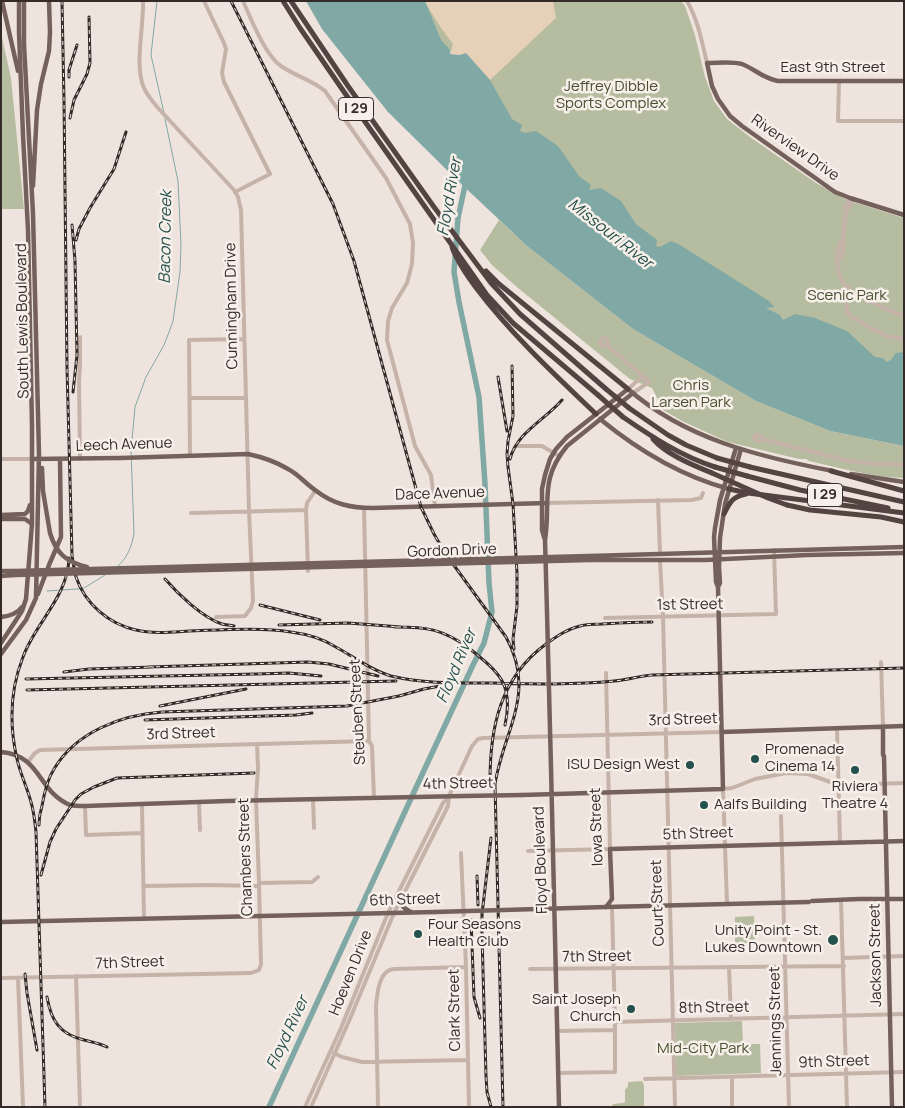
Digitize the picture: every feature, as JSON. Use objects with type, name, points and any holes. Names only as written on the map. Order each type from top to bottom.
[{"type":"highway","name":"I 29","points":[[283,1],[342,89],[450,241],[454,253],[471,281],[513,323],[623,417],[682,453],[715,467],[800,490],[904,512]]},
{"type":"highway","name":"I 29","points":[[291,1],[348,86],[434,207],[492,281],[520,314],[629,408],[668,435],[717,458],[904,502]]},
{"type":"highway","points":[[492,281],[630,391]]},
{"type":"highway","points":[[486,297],[516,335],[596,414]]},
{"type":"highway","points":[[650,435],[658,444],[678,457],[712,474],[787,505],[816,511],[882,517],[904,522]]},
{"type":"highway","points":[[831,471],[904,491]]},
{"type":"highway","points":[[727,488],[748,493],[904,512]]},
{"type":"highway","points":[[724,514],[733,499],[748,493]]},
{"type":"main road","points":[[2,1],[13,45],[21,91]]},
{"type":"main road","name":"South Lewis Boulevard","points":[[2,640],[22,611],[26,599],[32,521],[28,225],[21,91],[19,1]]},
{"type":"main road","name":"South Lewis Boulevard","points":[[1,654],[29,615],[36,598],[39,459],[33,214],[24,44],[24,1]]},
{"type":"main road","points":[[33,214],[37,110],[49,51],[49,1]]},
{"type":"main road","name":"East 9th Street","points":[[707,63],[737,63],[747,66],[765,78],[778,81],[904,81]]},
{"type":"main road","name":"Riverview Drive","points":[[707,63],[712,86],[718,99],[730,116],[742,126],[835,192],[904,215]]},
{"type":"main road","points":[[544,503],[542,489],[547,465],[553,453],[567,437],[630,391]]},
{"type":"main road","points":[[544,503],[550,475],[559,456],[567,446],[601,419],[630,391]]},
{"type":"main road","points":[[630,391],[644,403],[674,422],[706,437],[739,449],[831,471],[904,482]]},
{"type":"main road","points":[[596,414],[621,436],[646,453],[675,469],[727,488]]},
{"type":"main road","points":[[702,552],[708,550],[714,537],[716,517],[739,449]]},
{"type":"main road","name":"Leech Avenue","points":[[32,459],[60,460],[248,454],[260,456],[289,469],[315,491]]},
{"type":"main road","points":[[39,459],[42,466],[43,491],[50,533],[56,548],[68,560],[84,566],[108,568]]},
{"type":"main road","points":[[36,598],[61,537],[60,460]]},
{"type":"main road","points":[[723,789],[719,607],[716,582],[717,560],[727,488]]},
{"type":"main road","name":"Dace Avenue","points":[[315,491],[330,500],[352,508],[544,503]]},
{"type":"main road","points":[[1,517],[25,514],[30,507],[32,496]]},
{"type":"main road","name":"Floyd Boulevard","points":[[544,503],[559,1107]]},
{"type":"main road","points":[[25,514],[32,521]]},
{"type":"main road","points":[[1,517],[38,522]]},
{"type":"main road","points":[[714,537],[718,552]]},
{"type":"main road","name":"Gordon Drive","points":[[13,573],[589,558],[702,552],[904,547]]},
{"type":"main road","name":"Gordon Drive","points":[[13,573],[108,568],[589,558],[660,561],[717,560],[904,553]]},
{"type":"main road","points":[[1,570],[13,573]]},
{"type":"main road","points":[[1,577],[13,573]]},
{"type":"main road","points":[[1,617],[15,613],[26,599]]},
{"type":"main road","points":[[2,640],[8,645]]},
{"type":"main road","name":"3rd Street","points":[[722,732],[904,726]]},
{"type":"main road","name":"Jackson Street","points":[[883,727],[892,1107]]},
{"type":"main road","points":[[1,752],[16,755],[28,762]]},
{"type":"main road","name":"4th Street","points":[[28,762],[58,799],[71,805],[85,806],[723,789]]},
{"type":"main road","name":"5th Street","points":[[610,849],[904,841]]},
{"type":"main road","name":"Iowa Street","points":[[610,849],[612,899]]},
{"type":"main road","points":[[612,899],[619,907]]},
{"type":"main road","points":[[609,907],[612,899]]},
{"type":"main road","name":"6th Street","points":[[1,922],[904,899]]},
{"type":"main road","points":[[400,901],[404,908],[412,912]]},
{"type":"street","name":"Cunningham Drive","points":[[143,1],[140,69],[142,82],[149,97],[235,192],[241,210],[253,601],[246,616],[216,617]]},
{"type":"street","points":[[204,1],[226,49],[222,73],[225,84],[270,174],[235,192]]},
{"type":"street","points":[[243,1],[268,52],[274,60],[325,91],[386,178],[410,224],[413,243],[412,264],[407,283],[392,308],[388,321],[387,340],[415,446],[431,475],[435,506]]},
{"type":"street","points":[[687,1],[696,19],[707,63]]},
{"type":"street","points":[[838,82],[838,121],[904,121]]},
{"type":"street","points":[[852,198],[850,207],[846,210],[843,239],[840,242],[837,266],[842,280],[856,295]]},
{"type":"street","points":[[904,316],[862,296],[852,296],[847,300],[846,309],[849,315],[886,336],[904,339]]},
{"type":"street","points":[[80,337],[78,381],[80,459]]},
{"type":"street","points":[[190,456],[189,340],[244,340]]},
{"type":"street","points":[[607,345],[649,382],[630,391]]},
{"type":"street","points":[[630,391],[643,376]]},
{"type":"street","points":[[190,398],[246,398]]},
{"type":"street","points":[[762,440],[849,461],[904,465]]},
{"type":"street","points":[[516,446],[542,446],[559,456]]},
{"type":"street","name":"Leech Avenue","points":[[1,459],[32,459]]},
{"type":"street","points":[[308,571],[306,510],[307,503],[315,491]]},
{"type":"street","name":"Dace Avenue","points":[[544,503],[692,500],[700,498],[703,493]]},
{"type":"street","points":[[658,500],[660,554]]},
{"type":"street","name":"Steuben Street","points":[[364,508],[368,741],[372,746],[374,798]]},
{"type":"street","points":[[191,513],[306,510]]},
{"type":"street","points":[[774,550],[774,557]]},
{"type":"street","name":"1st Street","points":[[605,618],[776,614],[774,557]]},
{"type":"street","name":"Court Street","points":[[660,561],[675,1107]]},
{"type":"street","name":"Jackson Street","points":[[881,662],[883,727]]},
{"type":"street","name":"Iowa Street","points":[[606,673],[610,849]]},
{"type":"street","points":[[837,728],[840,843]]},
{"type":"street","name":"3rd Street","points":[[470,752],[476,742],[483,738],[722,732]]},
{"type":"street","name":"3rd Street","points":[[28,762],[40,750],[368,741]]},
{"type":"street","name":"Chambers Street","points":[[257,744],[256,801],[261,964],[259,970]]},
{"type":"street","name":"Hoeven Drive","points":[[305,1107],[388,913],[470,752]]},
{"type":"street","name":"4th Street","points":[[723,789],[732,788],[756,779],[786,773],[808,774],[839,784],[904,783]]},
{"type":"street","points":[[723,789],[727,904]]},
{"type":"street","name":"Hoeven Drive","points":[[311,1107],[394,913],[448,806],[449,796]]},
{"type":"street","points":[[313,800],[314,828]]},
{"type":"street","points":[[199,802],[200,830]]},
{"type":"street","points":[[142,805],[144,918]]},
{"type":"street","points":[[85,806],[86,835],[142,833]]},
{"type":"street","name":"Jennings Street","points":[[781,816],[789,1107]]},
{"type":"street","name":"5th Street","points":[[528,851],[610,849]]},
{"type":"street","name":"Clark Street","points":[[461,853],[469,1107]]},
{"type":"street","points":[[144,886],[312,882],[318,877]]},
{"type":"street","points":[[841,900],[847,1107]]},
{"type":"street","points":[[558,1073],[615,1072],[614,968],[609,907]]},
{"type":"street","points":[[844,958],[904,956]]},
{"type":"street","name":"7th Street","points":[[530,969],[844,966]]},
{"type":"street","points":[[729,967],[731,1018]]},
{"type":"street","points":[[378,1107],[376,999],[383,976],[387,971],[394,969],[466,968]]},
{"type":"street","name":"7th Street","points":[[1,978],[173,973],[252,973],[259,970]]},
{"type":"street","points":[[76,976],[80,1107]]},
{"type":"street","points":[[18,978],[23,1107]]},
{"type":"street","name":"8th Street","points":[[615,1022],[904,1014]]},
{"type":"street","points":[[557,1031],[615,1030]]},
{"type":"street","points":[[330,1051],[352,1060],[377,1062],[468,1060]]},
{"type":"street","name":"9th Street","points":[[646,1079],[904,1072]]},
{"type":"street","points":[[732,1076],[732,1107]]},
{"type":"green space","name":"Jeffrey Dibble Sports Complex","points":[[396,1],[681,1],[685,6],[695,35],[705,77],[714,101],[727,119],[816,183],[847,200],[904,218],[904,370],[798,342],[663,254],[533,155]]},
{"type":"green space","points":[[1,33],[11,78],[24,209],[1,209]]},
{"type":"green space","name":"Chris Larsen Park","points":[[499,220],[527,246],[633,329],[756,401],[830,431],[904,446],[904,478],[856,472],[728,442],[663,410],[652,388],[630,379],[492,265],[480,250]]},
{"type":"green space","points":[[754,916],[755,943],[735,944],[735,917]]},
{"type":"green space","name":"Mid-City Park","points":[[742,1021],[743,1044],[760,1044],[761,1073],[676,1076],[675,1023]]},
{"type":"green space","points":[[642,1081],[644,1085],[644,1107],[611,1107],[613,1104],[625,1102],[625,1090],[628,1082]]},
{"type":"sand","points":[[424,1],[553,1],[556,18],[490,80],[479,68],[449,57],[453,44]]},
{"type":"water","name":"Missouri River","points":[[306,1],[425,1],[441,40],[450,50],[450,54],[460,55],[466,53],[490,80],[512,119],[522,125],[520,131],[525,133],[536,131],[558,146],[579,176],[591,185],[589,190],[601,188],[621,201],[636,224],[657,240],[656,246],[660,247],[671,241],[680,245],[769,301],[774,307],[766,308],[780,315],[783,320],[795,314],[815,318],[847,331],[875,357],[883,358],[886,362],[891,360],[896,353],[904,352],[904,446],[830,431],[756,401],[633,329],[527,246],[388,112],[322,29]]},
{"type":"waterway","name":"Bacon Creek","points":[[157,1],[151,55],[164,113]]},
{"type":"waterway","name":"Bacon Creek","points":[[117,567],[124,560],[132,543],[134,533],[131,451],[135,407],[146,377],[164,345],[173,321],[180,272],[181,245],[178,181],[165,119]]},
{"type":"waterway","name":"Floyd River","points":[[269,1107],[484,643],[492,612],[479,397],[454,272],[458,218],[466,181]]},
{"type":"waterway","name":"Bacon Creek","points":[[47,591],[84,588],[105,575]]},
{"type":"railway","points":[[62,1],[67,368],[72,555],[75,574],[80,587],[85,596],[99,611],[116,623],[149,632],[254,629],[279,630],[302,634],[329,643],[369,667],[383,673],[403,679],[429,682],[569,684],[614,681],[652,675],[904,668]]},
{"type":"railway","points":[[231,1],[333,204],[354,261],[421,507],[445,553],[506,637],[515,657],[519,676],[519,694],[495,784],[503,1107]]},
{"type":"railway","points":[[70,118],[74,100],[87,74],[90,63],[89,17]]},
{"type":"railway","points":[[69,77],[69,70],[77,45]]},
{"type":"railway","points":[[76,240],[79,229],[90,208],[114,169],[126,132]]},
{"type":"railway","points":[[72,225],[75,261],[77,355],[73,392]]},
{"type":"railway","points":[[512,366],[513,416],[507,454],[513,504],[517,573],[514,649]]},
{"type":"railway","points":[[498,377],[507,431]]},
{"type":"railway","points":[[510,459],[519,441],[525,434],[562,400]]},
{"type":"railway","points":[[45,1107],[36,832],[32,806],[14,746],[12,707],[15,682],[23,657],[63,585],[69,558]]},
{"type":"railway","points":[[165,579],[207,617],[222,624],[234,626]]},
{"type":"railway","points":[[260,605],[320,620]]},
{"type":"railway","points":[[490,781],[492,742],[501,705],[508,688],[530,657],[546,644],[575,627],[591,624],[652,622]]},
{"type":"railway","points":[[279,625],[348,623],[401,627]]},
{"type":"railway","points":[[395,627],[434,630],[451,637],[469,648]]},
{"type":"railway","points":[[464,644],[493,669],[505,686],[507,697],[505,725]]},
{"type":"railway","points":[[148,667],[308,662],[329,664],[378,676]]},
{"type":"railway","points":[[64,672],[89,669],[154,667]]},
{"type":"railway","points":[[26,679],[289,673],[321,676]]},
{"type":"railway","points":[[27,690],[396,681]]},
{"type":"railway","points":[[39,825],[48,782],[63,756],[87,735],[116,722],[131,717],[162,712],[347,706],[440,686]]},
{"type":"railway","points":[[160,706],[246,689]]},
{"type":"railway","points":[[145,720],[312,713]]},
{"type":"railway","points":[[41,875],[50,842],[56,829],[75,800],[81,794],[94,787],[117,778],[254,773]]},
{"type":"railway","points":[[491,838],[482,914],[486,1076],[487,1092],[491,1107]]},
{"type":"railway","points":[[477,876],[478,905]]},
{"type":"railway","points":[[471,920],[474,997],[480,1018]]},
{"type":"railway","points":[[25,974],[37,1050]]},
{"type":"railway","points":[[47,997],[51,1013],[62,1030],[75,1037],[107,1047]]},
{"type":"place","name":"Promenade Cinema 14","points":[[755,759]]},
{"type":"place","name":"ISU Design West","points":[[690,765]]},
{"type":"place","name":"Riviera Theatre 4","points":[[855,770]]},
{"type":"place","name":"Aalfs Building","points":[[704,805]]},
{"type":"place","name":"Four Seasons Health Club","points":[[418,934]]},
{"type":"place","name":"Unity Point - St. Lukes Downtown","points":[[833,940]]},
{"type":"place","name":"Saint Joseph Church","points":[[631,1009]]},
{"type":"park label","name":"Scenic Park","points":[[847,296]]}]
